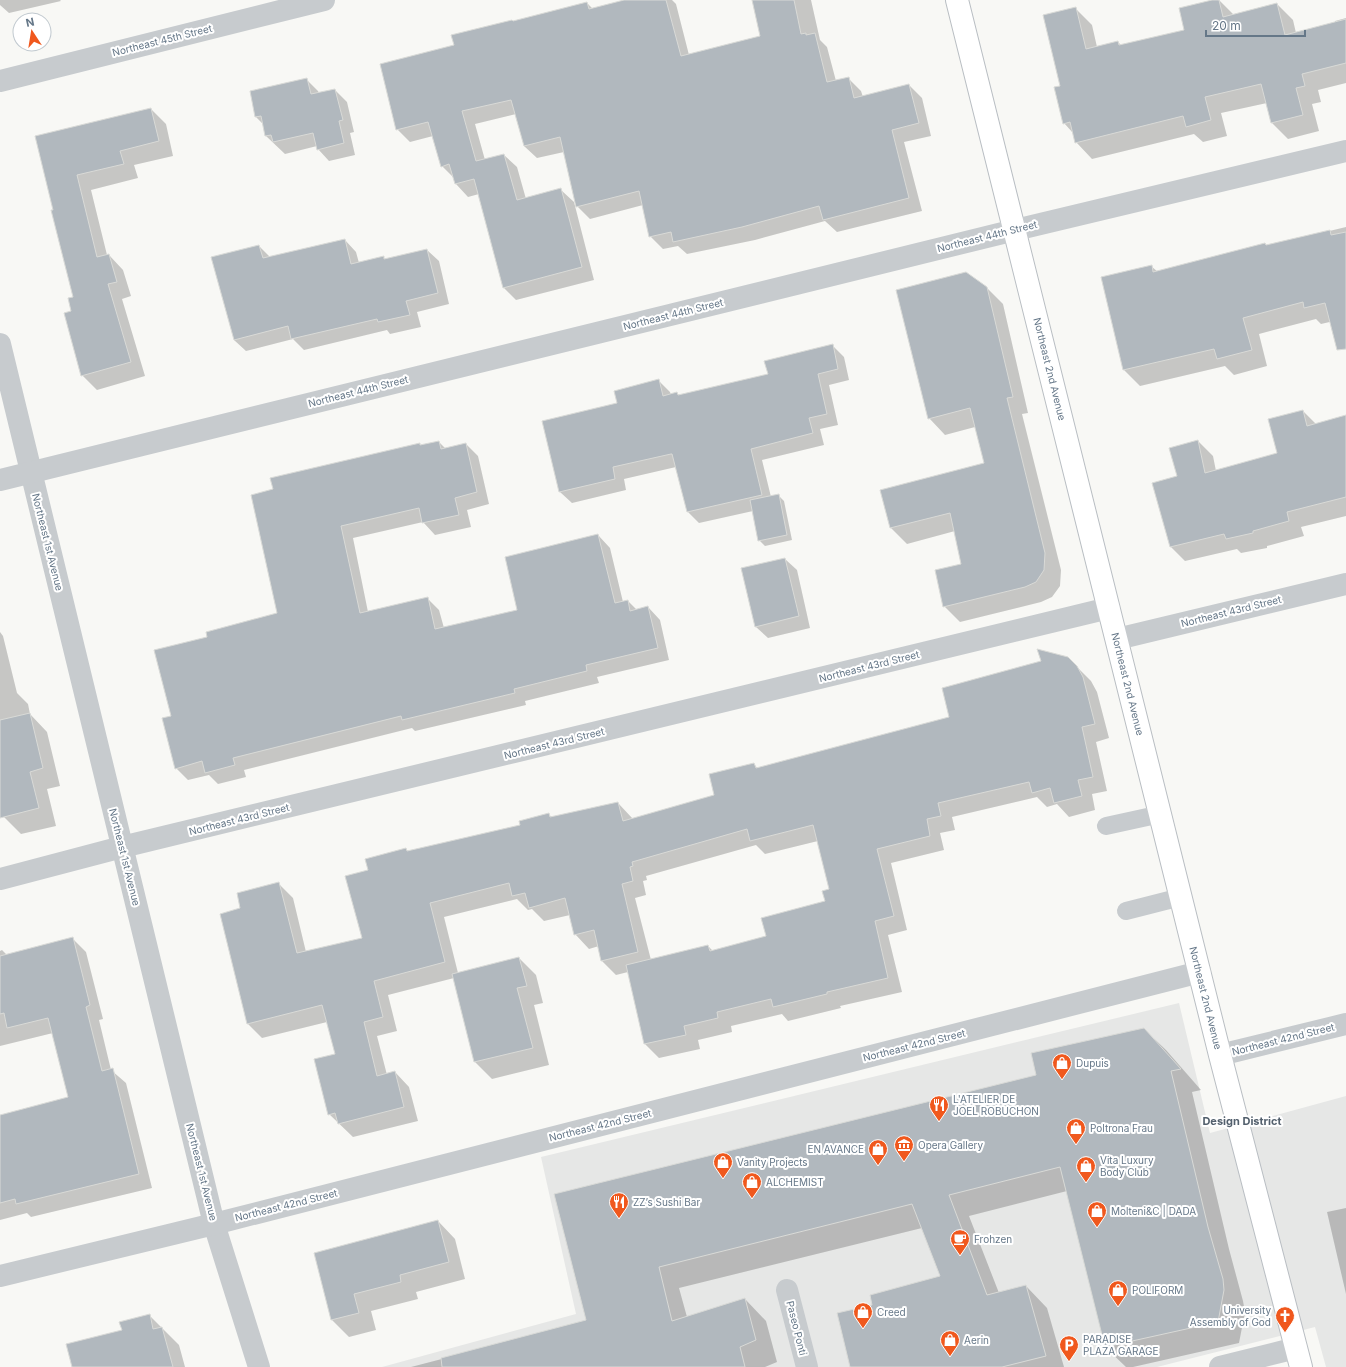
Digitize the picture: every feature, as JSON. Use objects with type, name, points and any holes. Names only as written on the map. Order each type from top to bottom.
[{"type":"main road","name":"Northeast 2nd Avenue","points":[[957,0],[1220,1055],[1299,1357]]},
{"type":"street","name":"Northeast 45th Street","points":[[0,81],[324,0]]},
{"type":"street","name":"Northeast 44th Street","points":[[0,480],[1015,230],[1346,151]]},
{"type":"street","name":"Northeast 1st Avenue","points":[[0,344],[214,1224],[258,1367]]},
{"type":"street","name":"Northeast 43rd Street","points":[[1117,639],[1346,584]]},
{"type":"street","name":"Northeast 43rd Street","points":[[0,879],[122,847],[1109,608]]},
{"type":"street","name":"Northeast 42nd Street","points":[[0,1276],[214,1224],[1200,972]]},
{"type":"street","name":"Northeast 42nd Street","points":[[1220,1055],[1346,1024]]},
{"type":"street","name":"Paseo Ponti","points":[[787,1290],[807,1367]]},
{"type":"street","points":[[1220,1367],[1299,1357]]},
{"type":"lane","points":[[1106,826],[1161,814]]},
{"type":"lane","points":[[1126,911],[1181,897]]},
{"type":"shaded area","points":[[1179,1003],[1210,1133],[1346,1096],[1346,1367],[1326,1367],[1315,1327],[1157,1367],[382,1367],[576,1314],[541,1157]]},
{"type":"building","points":[[624,0],[666,0],[681,56],[760,36],[752,0],[794,0],[801,34],[806,33],[806,35],[815,33],[827,82],[849,77],[854,98],[909,84],[919,123],[892,130],[909,198],[823,220],[819,206],[742,227],[673,242],[671,232],[649,237],[639,191],[576,207],[560,137],[524,146],[511,100],[462,111],[476,161],[504,154],[517,200],[561,188],[582,267],[503,288],[474,179],[455,184],[449,164],[441,167],[428,122],[396,130],[380,64],[454,45],[451,35],[587,2],[589,9]]},
{"type":"building","points":[[1212,0],[1219,0],[1223,17],[1277,3],[1285,35],[1346,19],[1346,63],[1302,74],[1305,86],[1296,88],[1303,115],[1271,123],[1261,84],[1205,97],[1211,120],[1186,127],[1183,116],[1075,143],[1070,122],[1063,124],[1054,87],[1060,86],[1043,15],[1076,7],[1086,49],[1118,41],[1119,45],[1184,30],[1179,8]]},
{"type":"building","points":[[307,78],[311,94],[335,89],[343,120],[339,121],[344,143],[317,150],[313,133],[273,142],[271,135],[265,136],[261,116],[255,117],[250,91]]},
{"type":"building","points":[[151,108],[159,141],[120,151],[124,164],[77,175],[97,257],[109,254],[117,282],[108,284],[131,362],[81,376],[64,313],[71,311],[68,298],[73,297],[51,210],[53,210],[35,136]]},
{"type":"building","points":[[1330,230],[1331,235],[1346,232],[1346,349],[1337,350],[1325,303],[1304,308],[1303,302],[1243,318],[1252,350],[1217,359],[1214,349],[1123,370],[1101,277],[1152,265],[1153,272],[1265,243],[1266,245]]},
{"type":"building","points":[[345,239],[351,264],[384,256],[384,259],[427,249],[438,293],[406,301],[410,315],[378,322],[377,319],[291,339],[288,326],[234,340],[211,257],[259,245],[263,258]]},
{"type":"building","points":[[966,272],[987,287],[1013,397],[1007,398],[1045,553],[1044,570],[1036,582],[1025,587],[943,607],[935,570],[961,564],[950,513],[890,528],[880,490],[984,463],[970,408],[928,419],[896,290]]},
{"type":"building","points":[[833,344],[838,369],[818,374],[827,414],[809,418],[813,433],[751,449],[762,495],[687,512],[672,454],[613,467],[615,479],[559,492],[542,421],[617,403],[614,391],[659,379],[663,396],[677,392],[678,395],[768,374],[764,361]]},
{"type":"building","points":[[1303,410],[1307,426],[1346,415],[1346,497],[1287,512],[1289,521],[1253,531],[1253,533],[1226,539],[1224,534],[1170,547],[1152,483],[1177,476],[1169,448],[1198,440],[1205,473],[1277,453],[1268,419]]},
{"type":"building","points":[[439,441],[441,449],[466,443],[477,492],[455,498],[459,515],[422,523],[419,508],[341,526],[360,613],[428,597],[435,629],[517,610],[505,557],[598,534],[615,603],[628,600],[630,611],[648,606],[658,648],[586,665],[587,671],[514,689],[515,693],[402,720],[401,716],[233,758],[235,765],[205,773],[202,761],[175,769],[162,718],[171,716],[154,650],[207,637],[206,632],[277,613],[251,495],[273,489],[270,478],[420,443],[420,445]]},
{"type":"building","points":[[779,494],[787,535],[758,541],[750,500]]},
{"type":"building","points":[[785,558],[799,616],[755,627],[741,568]]},
{"type":"building","points":[[1037,649],[1068,657],[1077,666],[1083,677],[1095,724],[1082,727],[1093,777],[1078,780],[1082,796],[1054,803],[1050,788],[1032,793],[1029,782],[938,803],[941,816],[927,819],[930,836],[877,849],[894,916],[875,921],[888,978],[827,992],[827,994],[773,1007],[771,999],[717,1012],[718,1018],[684,1026],[686,1035],[644,1044],[626,965],[708,945],[710,951],[766,936],[761,918],[825,901],[822,891],[829,889],[813,825],[750,841],[747,829],[632,862],[633,866],[630,867],[633,881],[622,884],[638,952],[601,961],[594,930],[574,935],[565,898],[529,908],[525,893],[512,896],[509,883],[430,903],[445,962],[374,981],[383,1017],[364,1022],[377,1076],[395,1071],[404,1107],[338,1124],[335,1113],[328,1115],[314,1059],[335,1054],[322,1005],[247,1024],[220,914],[240,908],[237,893],[279,882],[297,953],[362,938],[345,876],[368,870],[365,859],[406,848],[407,851],[520,825],[519,821],[549,813],[550,817],[618,802],[623,821],[714,795],[709,774],[754,763],[756,768],[949,717],[942,688],[1041,661]]},
{"type":"building","points":[[30,713],[43,768],[30,772],[39,808],[0,818],[0,720]]},
{"type":"building","points":[[73,937],[90,1005],[86,1007],[102,1071],[113,1068],[139,1174],[16,1204],[15,1199],[0,1203],[0,1115],[68,1097],[48,1018],[7,1028],[4,1013],[0,1014],[0,956]]},
{"type":"building","points":[[519,957],[527,986],[517,988],[533,1048],[474,1062],[452,974]]},
{"type":"building","points":[[1144,1028],[1181,1069],[1171,1071],[1208,1227],[1223,1279],[1224,1290],[1218,1322],[1105,1347],[1060,1167],[949,1195],[987,1295],[1026,1285],[1046,1356],[1002,1367],[850,1367],[837,1313],[872,1305],[870,1295],[940,1276],[912,1204],[659,1267],[672,1321],[745,1298],[756,1340],[740,1347],[745,1367],[442,1367],[441,1358],[586,1320],[554,1194],[1036,1075],[1031,1053]]},
{"type":"building","points":[[438,1220],[449,1262],[400,1275],[401,1282],[354,1294],[359,1313],[331,1320],[314,1253]]},
{"type":"building","points":[[150,1314],[153,1329],[162,1327],[173,1367],[72,1367],[66,1344],[122,1330],[119,1322]]},
{"type":"place","name":"Dupuis","points":[[1062,1080]]},
{"type":"place","name":"L'ATELIER DE JOEL ROBUCHON","points":[[939,1122]]},
{"type":"place","name":"Poltrona Frau","points":[[1076,1145]]},
{"type":"place","name":"Opera Gallery","points":[[904,1162]]},
{"type":"place","name":"EN AVANCE","points":[[878,1166]]},
{"type":"place","name":"Vanity Projects","points":[[723,1179]]},
{"type":"place","name":"Vita Luxury Body Club","points":[[1086,1183]]},
{"type":"place","name":"ALCHEMIST","points":[[752,1199]]},
{"type":"place","name":"ZZ’s Sushi Bar","points":[[619,1219]]},
{"type":"place","name":"Molteni&C | DADA","points":[[1097,1228]]},
{"type":"place","name":"Frohzen","points":[[960,1256]]},
{"type":"place","name":"POLIFORM","points":[[1118,1307]]},
{"type":"place","name":"Creed","points":[[863,1329]]},
{"type":"place","name":"University Assembly of God","points":[[1285,1333]]},
{"type":"place","name":"Aerin","points":[[950,1357]]},
{"type":"place","name":"PARADISE PLAZA GARAGE","points":[[1069,1362]]},
{"type":"district","name":"Design District","points":[[1242,1121]]}]
